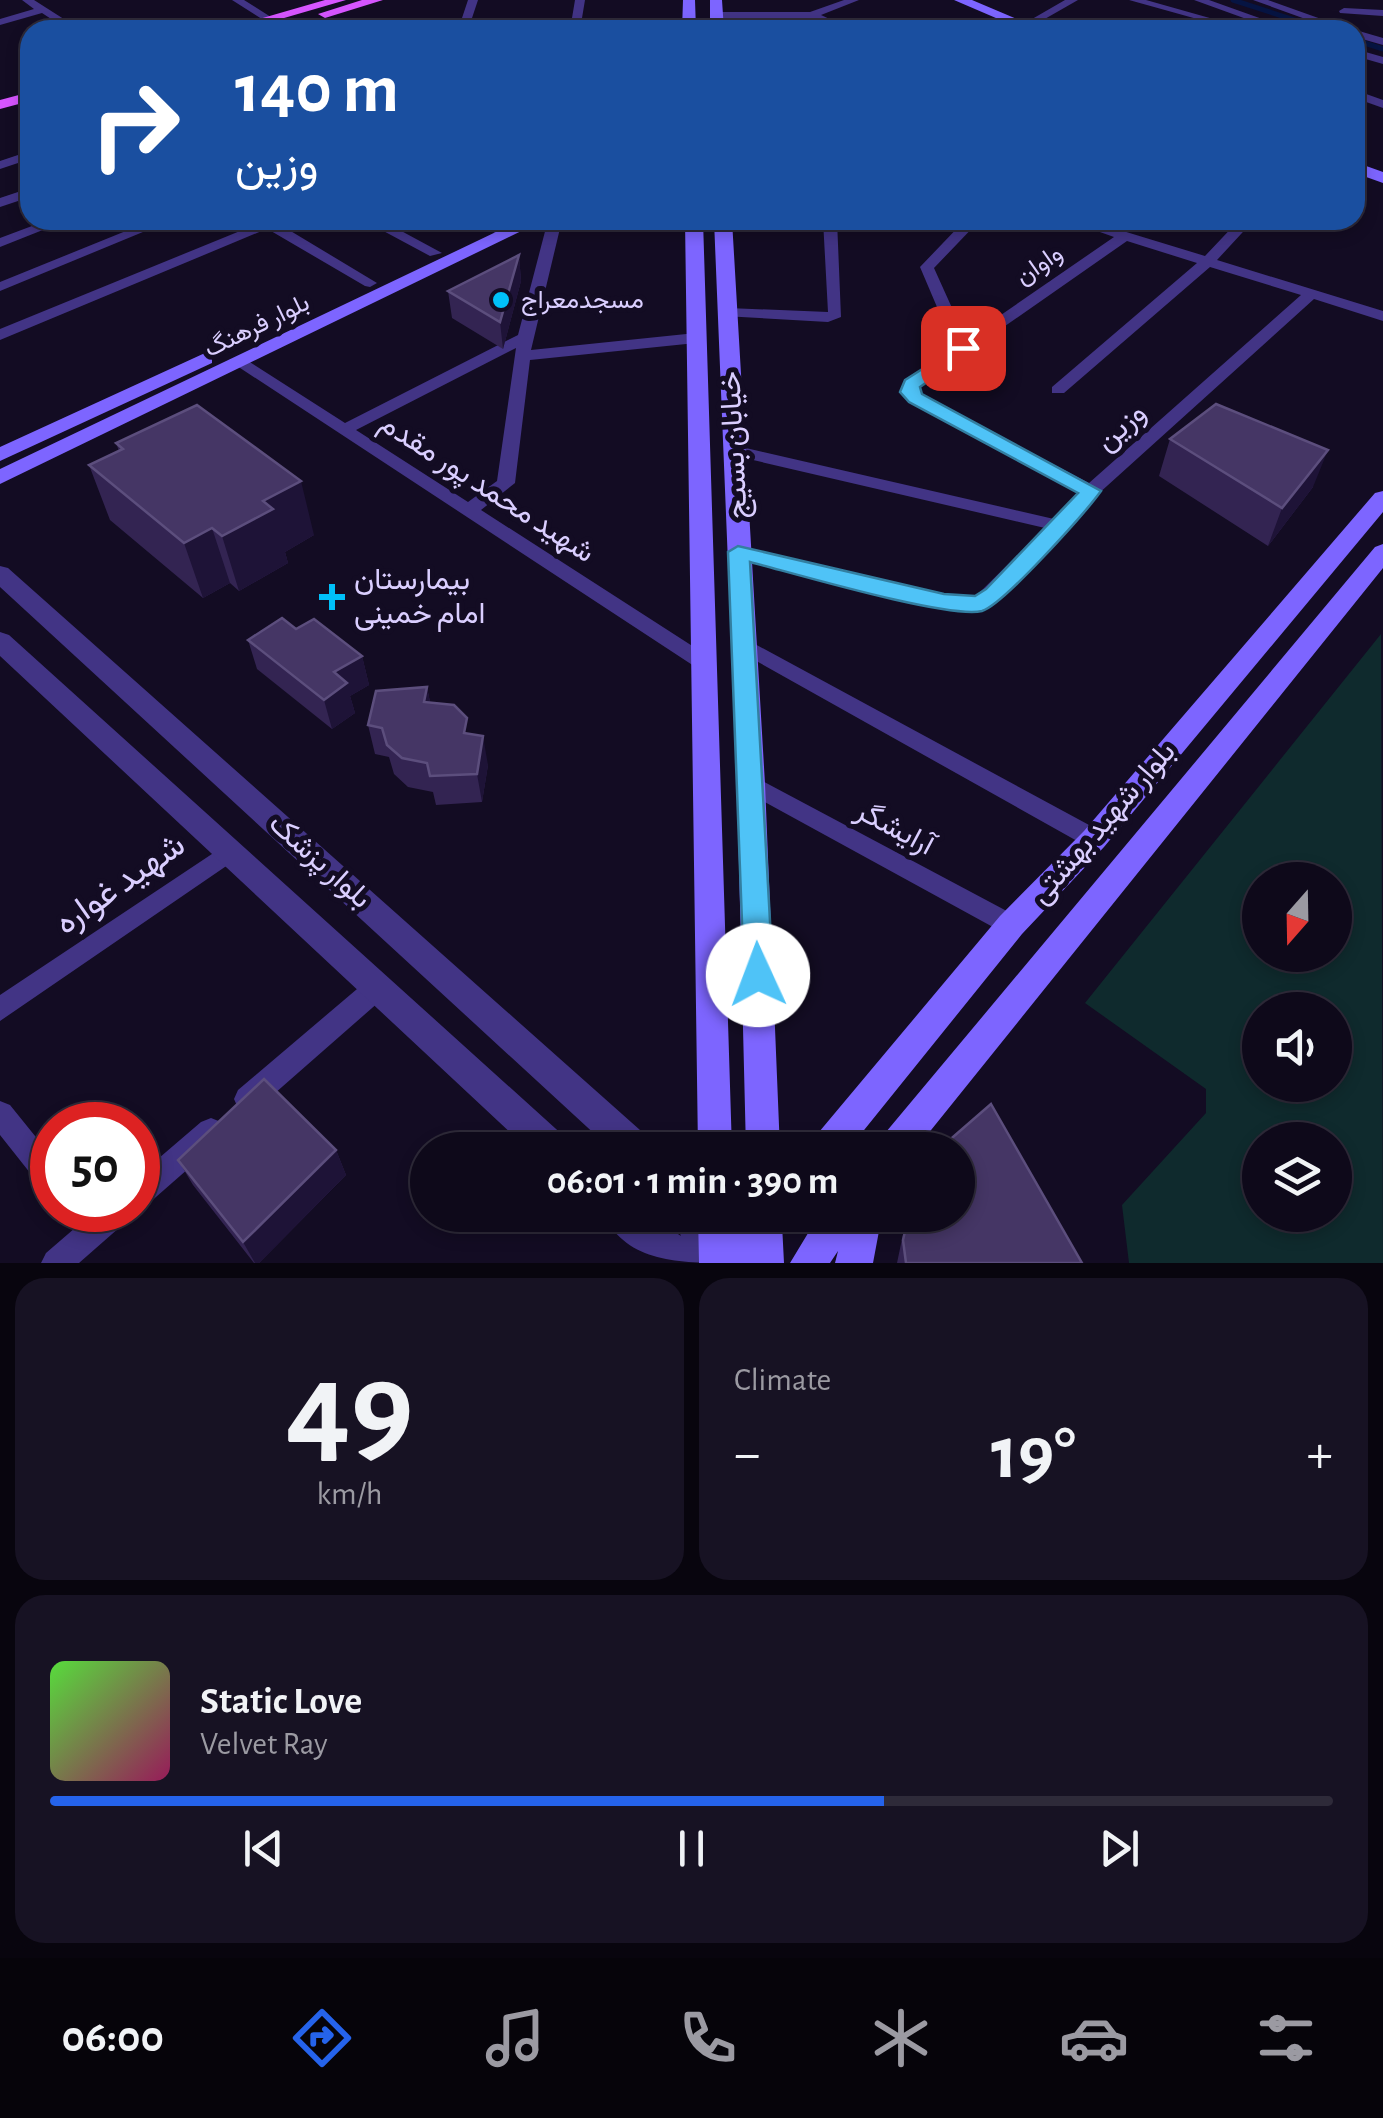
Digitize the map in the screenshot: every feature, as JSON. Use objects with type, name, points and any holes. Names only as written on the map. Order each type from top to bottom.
[{"type":"main road","points":[[280,20],[340,0]]},
{"type":"main road","points":[[304,20],[377,0]]},
{"type":"main road","points":[[936,0],[987,20]]},
{"type":"main road","points":[[960,0],[1004,20]]},
{"type":"main road","name":"بلوار فرهنگ","points":[[0,455],[483,230]]},
{"type":"main road","name":"بلوار فرهنگ","points":[[0,477],[240,362],[485,230]]},
{"type":"main road","name":"خیابان بسیج","points":[[694,230],[715,1132]]},
{"type":"main road","name":"خیابان بسیج","points":[[724,230],[751,784],[762,1132]]},
{"type":"main road","name":"بلوار شهید بهشتی","points":[[841,1132],[1011,925],[1094,840],[1383,498]]},
{"type":"main road","name":"بلوار شهید بهشتی","points":[[908,1132],[1383,552]]},
{"type":"main road","points":[[1288,608],[1324,624]]},
{"type":"main road","points":[[715,1263],[716,1232]]},
{"type":"main road","points":[[729,1263],[753,1232]]},
{"type":"main road","points":[[765,1232],[765,1263]]},
{"type":"main road","points":[[809,1263],[829,1232]]},
{"type":"main road","points":[[854,1263],[860,1232]]},
{"type":"street","points":[[27,0],[58,20]]},
{"type":"street","points":[[236,0],[263,20]]},
{"type":"street","points":[[806,0],[810,15]]},
{"type":"street","points":[[716,15],[810,15],[854,0]]},
{"type":"street","points":[[1039,20],[1073,0]]},
{"type":"street","points":[[1134,0],[1203,20]]},
{"type":"street","points":[[1199,0],[1257,20]]},
{"type":"street","points":[[1258,0],[1318,20]]},
{"type":"street","points":[[1342,6],[1383,13]]},
{"type":"street","points":[[0,22],[42,10]]},
{"type":"street","points":[[810,15],[823,20]]},
{"type":"street","points":[[1239,20],[1244,16]]},
{"type":"street","points":[[0,243],[34,230]]},
{"type":"street","points":[[0,287],[140,230]]},
{"type":"street","points":[[0,336],[252,230]]},
{"type":"street","points":[[279,230],[370,283]]},
{"type":"street","points":[[390,230],[435,252]]},
{"type":"street","points":[[470,508],[506,483],[525,337],[552,230]]},
{"type":"street","points":[[728,313],[828,317],[836,314],[831,230]]},
{"type":"street","points":[[962,230],[930,260],[928,267],[963,348]]},
{"type":"street","points":[[1111,230],[1383,316]]},
{"type":"street","points":[[1058,390],[1207,262],[1237,230]]},
{"type":"street","name":"واوان","points":[[1090,491],[910,392],[912,384],[1124,236]]},
{"type":"street","name":"وزین","points":[[738,552],[944,602],[979,604],[994,594],[1090,491],[1311,294]]},
{"type":"street","points":[[346,429],[525,337]]},
{"type":"street","points":[[523,356],[696,338]]},
{"type":"street","name":"شهید محمد پور مقدم","points":[[240,362],[704,663]]},
{"type":"street","points":[[733,450],[1057,525]]},
{"type":"street","name":"بلوار پزشک","points":[[0,574],[618,1132]]},
{"type":"street","name":"بلوار پزشک","points":[[0,641],[535,1132]]},
{"type":"street","points":[[742,644],[1094,840]]},
{"type":"street","name":"آرایشگر","points":[[751,784],[1011,925]]},
{"type":"street","name":"شهید غواره","points":[[0,1009],[230,851]]},
{"type":"street","points":[[160,1175],[379,986]]},
{"type":"street","points":[[0,1114],[30,1151]]},
{"type":"street","points":[[56,1263],[78,1232]]},
{"type":"street","points":[[641,1232],[692,1263]]},
{"type":"street","points":[[699,1232],[715,1263]]},
{"type":"green space","points":[[1381,634],[1383,1263],[1129,1263],[1122,1205],[1206,1113],[1206,1089],[1085,1003]]},
{"type":"building","points":[[519,255],[500,322],[448,291]]},
{"type":"building","points":[[1216,404],[1328,450],[1282,508],[1170,439]]},
{"type":"building","points":[[197,405],[301,481],[263,501],[273,509],[222,536],[212,528],[184,543],[89,465],[123,449],[116,443]]},
{"type":"building","points":[[282,618],[296,629],[314,619],[362,656],[334,672],[347,683],[324,700],[248,640]]},
{"type":"building","points":[[427,687],[424,702],[454,705],[467,718],[464,733],[483,736],[477,774],[430,776],[427,763],[402,758],[387,745],[382,728],[368,725],[376,691]]},
{"type":"building","points":[[264,1079],[336,1150],[243,1242],[178,1160]]},
{"type":"building","points":[[991,1104],[1082,1263],[906,1263],[905,1232],[975,1232],[975,1132],[959,1132]]},
{"type":"waterway","points":[[1233,0],[1294,20]]},
{"type":"waterway","points":[[1365,43],[1383,49]]},
{"type":"place","name":"مسجدمعراج","points":[[501,300]]},
{"type":"place","name":"بیمارستان امام خمینی","points":[[332,597]]},
{"type":"route","points":[[758,975],[738,552],[944,602],[979,604],[994,594],[1090,491],[915,398],[910,392],[912,384],[963,348]]}]
